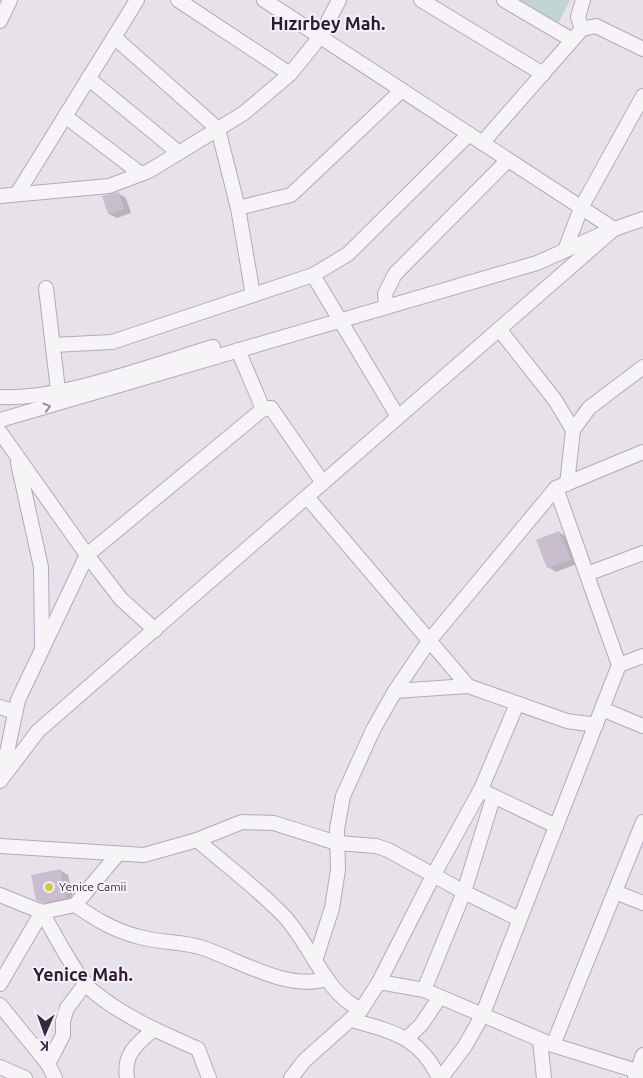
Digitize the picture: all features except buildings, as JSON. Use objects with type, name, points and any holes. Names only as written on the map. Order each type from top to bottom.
[{"type":"street","points":[[0,21],[10,0]]},
{"type":"street","points":[[17,194],[137,0]]},
{"type":"street","points":[[178,0],[290,74]]},
{"type":"street","points":[[264,0],[614,229]]},
{"type":"street","points":[[0,196],[109,186],[141,174],[179,153],[244,113],[290,74],[320,37],[339,0]]},
{"type":"street","points":[[421,0],[543,74]]},
{"type":"street","points":[[504,0],[572,40]]},
{"type":"street","points":[[582,29],[578,17],[584,0]]},
{"type":"street","points":[[482,143],[582,29],[596,26],[643,49]]},
{"type":"street","points":[[114,37],[218,129],[238,208],[253,295]]},
{"type":"street","points":[[88,78],[179,153]]},
{"type":"street","points":[[238,208],[292,195],[402,90]]},
{"type":"street","points":[[565,250],[581,208],[643,96]]},
{"type":"street","points":[[65,116],[141,174]]},
{"type":"street","points":[[53,345],[112,342],[312,275],[348,254],[469,134]]},
{"type":"street","points":[[386,303],[385,294],[396,274],[508,160]]},
{"type":"street","points":[[0,397],[16,398],[80,386],[336,316],[401,302],[537,263],[614,229],[643,219]]},
{"type":"street","points":[[0,780],[38,731],[614,229]]},
{"type":"street","points":[[312,275],[398,417]]},
{"type":"street","points":[[46,288],[58,390]]},
{"type":"street","points":[[0,420],[238,350],[336,316],[354,306],[401,302]]},
{"type":"street","points":[[500,329],[555,400],[573,430]]},
{"type":"street","points":[[238,350],[263,409]]},
{"type":"street","points":[[197,840],[285,917],[327,979],[357,1015],[420,1048],[431,1061],[440,1078],[465,1046],[482,1016],[619,665],[587,574],[561,486],[573,430],[589,408],[643,367]]},
{"type":"street","points":[[0,780],[18,700],[87,556],[263,409],[271,408],[323,483]]},
{"type":"street","points":[[0,432],[87,556],[121,599],[155,630]]},
{"type":"street","points":[[315,961],[334,898],[338,870],[336,843],[343,796],[373,730],[395,691],[429,641],[561,486],[643,452]]},
{"type":"street","points":[[16,455],[41,566],[42,649]]},
{"type":"street","points":[[306,497],[468,686]]},
{"type":"street","points":[[587,574],[643,552]]},
{"type":"street","points":[[619,665],[643,656]]},
{"type":"street","points":[[395,691],[468,686],[567,721],[596,725]]},
{"type":"street","points":[[291,1078],[304,1061],[357,1015],[379,982],[433,876],[481,789],[517,704]]},
{"type":"street","points":[[0,707],[15,712]]},
{"type":"street","points":[[602,709],[643,726]]},
{"type":"street","points":[[481,789],[493,798],[556,826]]},
{"type":"street","points":[[424,990],[464,892],[493,798]]},
{"type":"street","points":[[0,846],[144,855],[197,840],[242,822],[274,824],[336,843],[376,846],[388,850],[433,876],[519,919]]},
{"type":"street","points":[[554,1046],[643,822]]},
{"type":"street","points":[[0,895],[42,912],[74,905],[118,854]]},
{"type":"street","points":[[614,892],[643,904]]},
{"type":"street","points":[[74,905],[104,925],[136,937],[201,947],[280,977],[316,982],[327,979]]},
{"type":"street","points":[[42,912],[62,948],[92,991],[154,1029],[198,1049],[209,1078]]},
{"type":"street","points":[[0,984],[42,912]]},
{"type":"street","points":[[379,982],[424,990],[554,1046],[639,1074],[643,1055]]},
{"type":"street","points":[[48,1064],[63,1035],[63,1022],[67,1008],[86,983]]},
{"type":"street","points":[[406,1039],[421,1024],[440,997]]},
{"type":"street","points":[[0,1005],[48,1064],[55,1078]]},
{"type":"street","points":[[127,1078],[126,1066],[130,1052],[154,1029]]},
{"type":"street","points":[[540,1040],[544,1078]]},
{"type":"street","points":[[0,1067],[25,1078]]},
{"type":"shaded area","points":[[514,0],[570,0],[559,22],[549,23]]},
{"type":"place","name":"Yenice Camii","points":[[49,887]]},
{"type":"district","name":"Hızırbey Mah.","points":[[328,24]]},
{"type":"district","name":"Yenice Mah.","points":[[83,975]]}]
